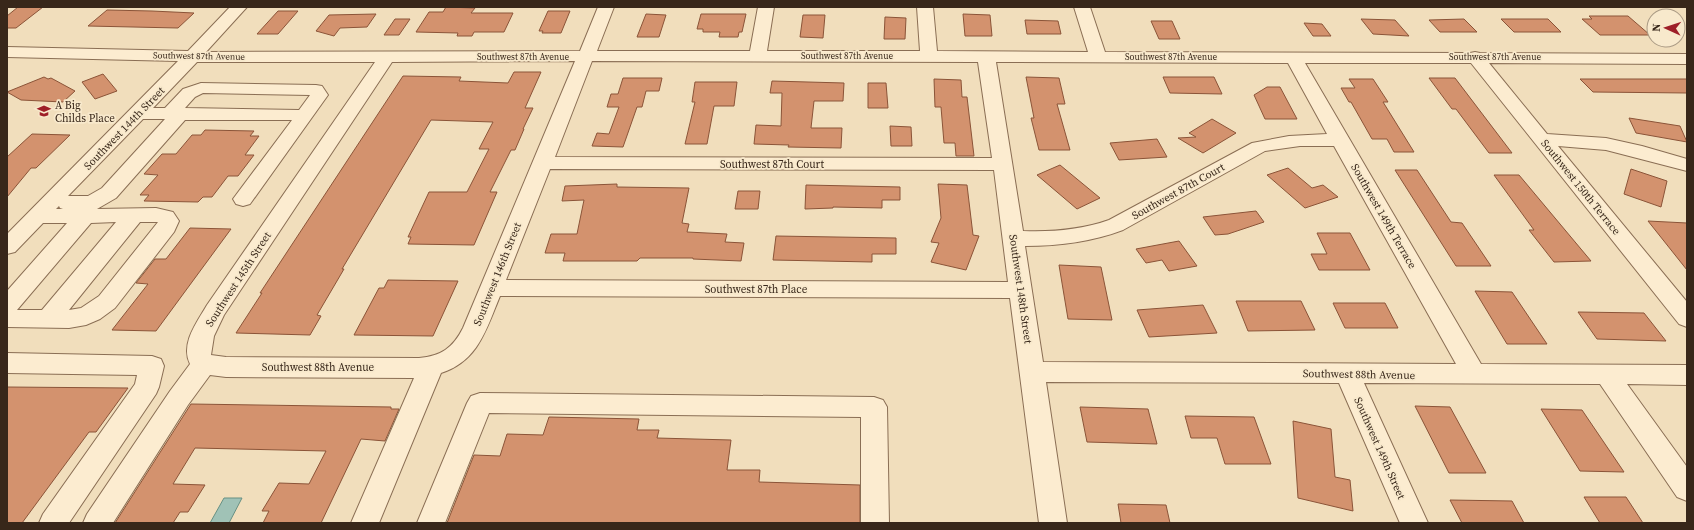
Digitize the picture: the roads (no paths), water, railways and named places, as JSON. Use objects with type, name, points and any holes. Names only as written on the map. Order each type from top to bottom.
[{"type":"street","name":"Southwest 144th Street","points":[[7,247],[138,114],[239,7]]},
{"type":"street","name":"Southwest 146th Street","points":[[431,367],[450,360],[464,348],[475,329],[606,7]]},
{"type":"street","points":[[758,56],[766,7]]},
{"type":"street","points":[[926,7],[929,56]]},
{"type":"street","points":[[1082,7],[1098,56]]},
{"type":"street","name":"Southwest 87th Avenue","points":[[11,55],[387,57],[1098,56],[1687,59]]},
{"type":"street","name":"Southwest 148th Street","points":[[986,56],[1014,238],[1053,523]]},
{"type":"street","name":"Southwest 145th Street","points":[[205,363],[201,361],[198,356],[200,344],[215,311],[387,57]]},
{"type":"street","name":"Southwest 149th Terrace","points":[[1293,57],[1475,375]]},
{"type":"street","name":"Southwest 150th Terrace","points":[[1475,57],[1687,318]]},
{"type":"street","points":[[44,210],[92,203],[109,193],[175,114],[189,93],[201,88],[316,90],[319,95],[243,199]]},
{"type":"street","points":[[138,114],[294,114],[304,116]]},
{"type":"street","points":[[1543,139],[1606,144],[1642,152],[1687,165]]},
{"type":"street","name":"Southwest 87th Court","points":[[1014,238],[1071,238],[1102,231],[1116,226],[1259,147],[1273,143],[1300,140],[1341,140]]},
{"type":"street","name":"Southwest 87th Court","points":[[542,163],[1003,164]]},
{"type":"street","points":[[7,318],[74,318],[86,316],[107,302],[168,227],[169,221],[166,217],[156,215],[85,216],[44,210]]},
{"type":"street","points":[[49,318],[134,215]]},
{"type":"street","points":[[7,306],[85,216]]},
{"type":"street","name":"Southwest 87th Place","points":[[491,288],[1020,290]]},
{"type":"street","points":[[7,363],[152,366],[147,387],[53,523]]},
{"type":"street","points":[[97,523],[179,398],[205,363]]},
{"type":"street","name":"Southwest 88th Avenue","points":[[205,363],[229,367],[431,367]]},
{"type":"street","points":[[365,523],[431,367]]},
{"type":"street","name":"Southwest 88th Avenue","points":[[1032,372],[1687,375]]},
{"type":"street","name":"Southwest 149th Street","points":[[1347,374],[1414,523]]},
{"type":"street","points":[[1607,375],[1687,489]]},
{"type":"street","points":[[431,523],[480,403],[874,407],[875,523]]},
{"type":"water","points":[[224,498],[242,498],[229,523],[210,523]]},
{"type":"place","name":"A Big Childs Place","points":[[44,111]]}]
